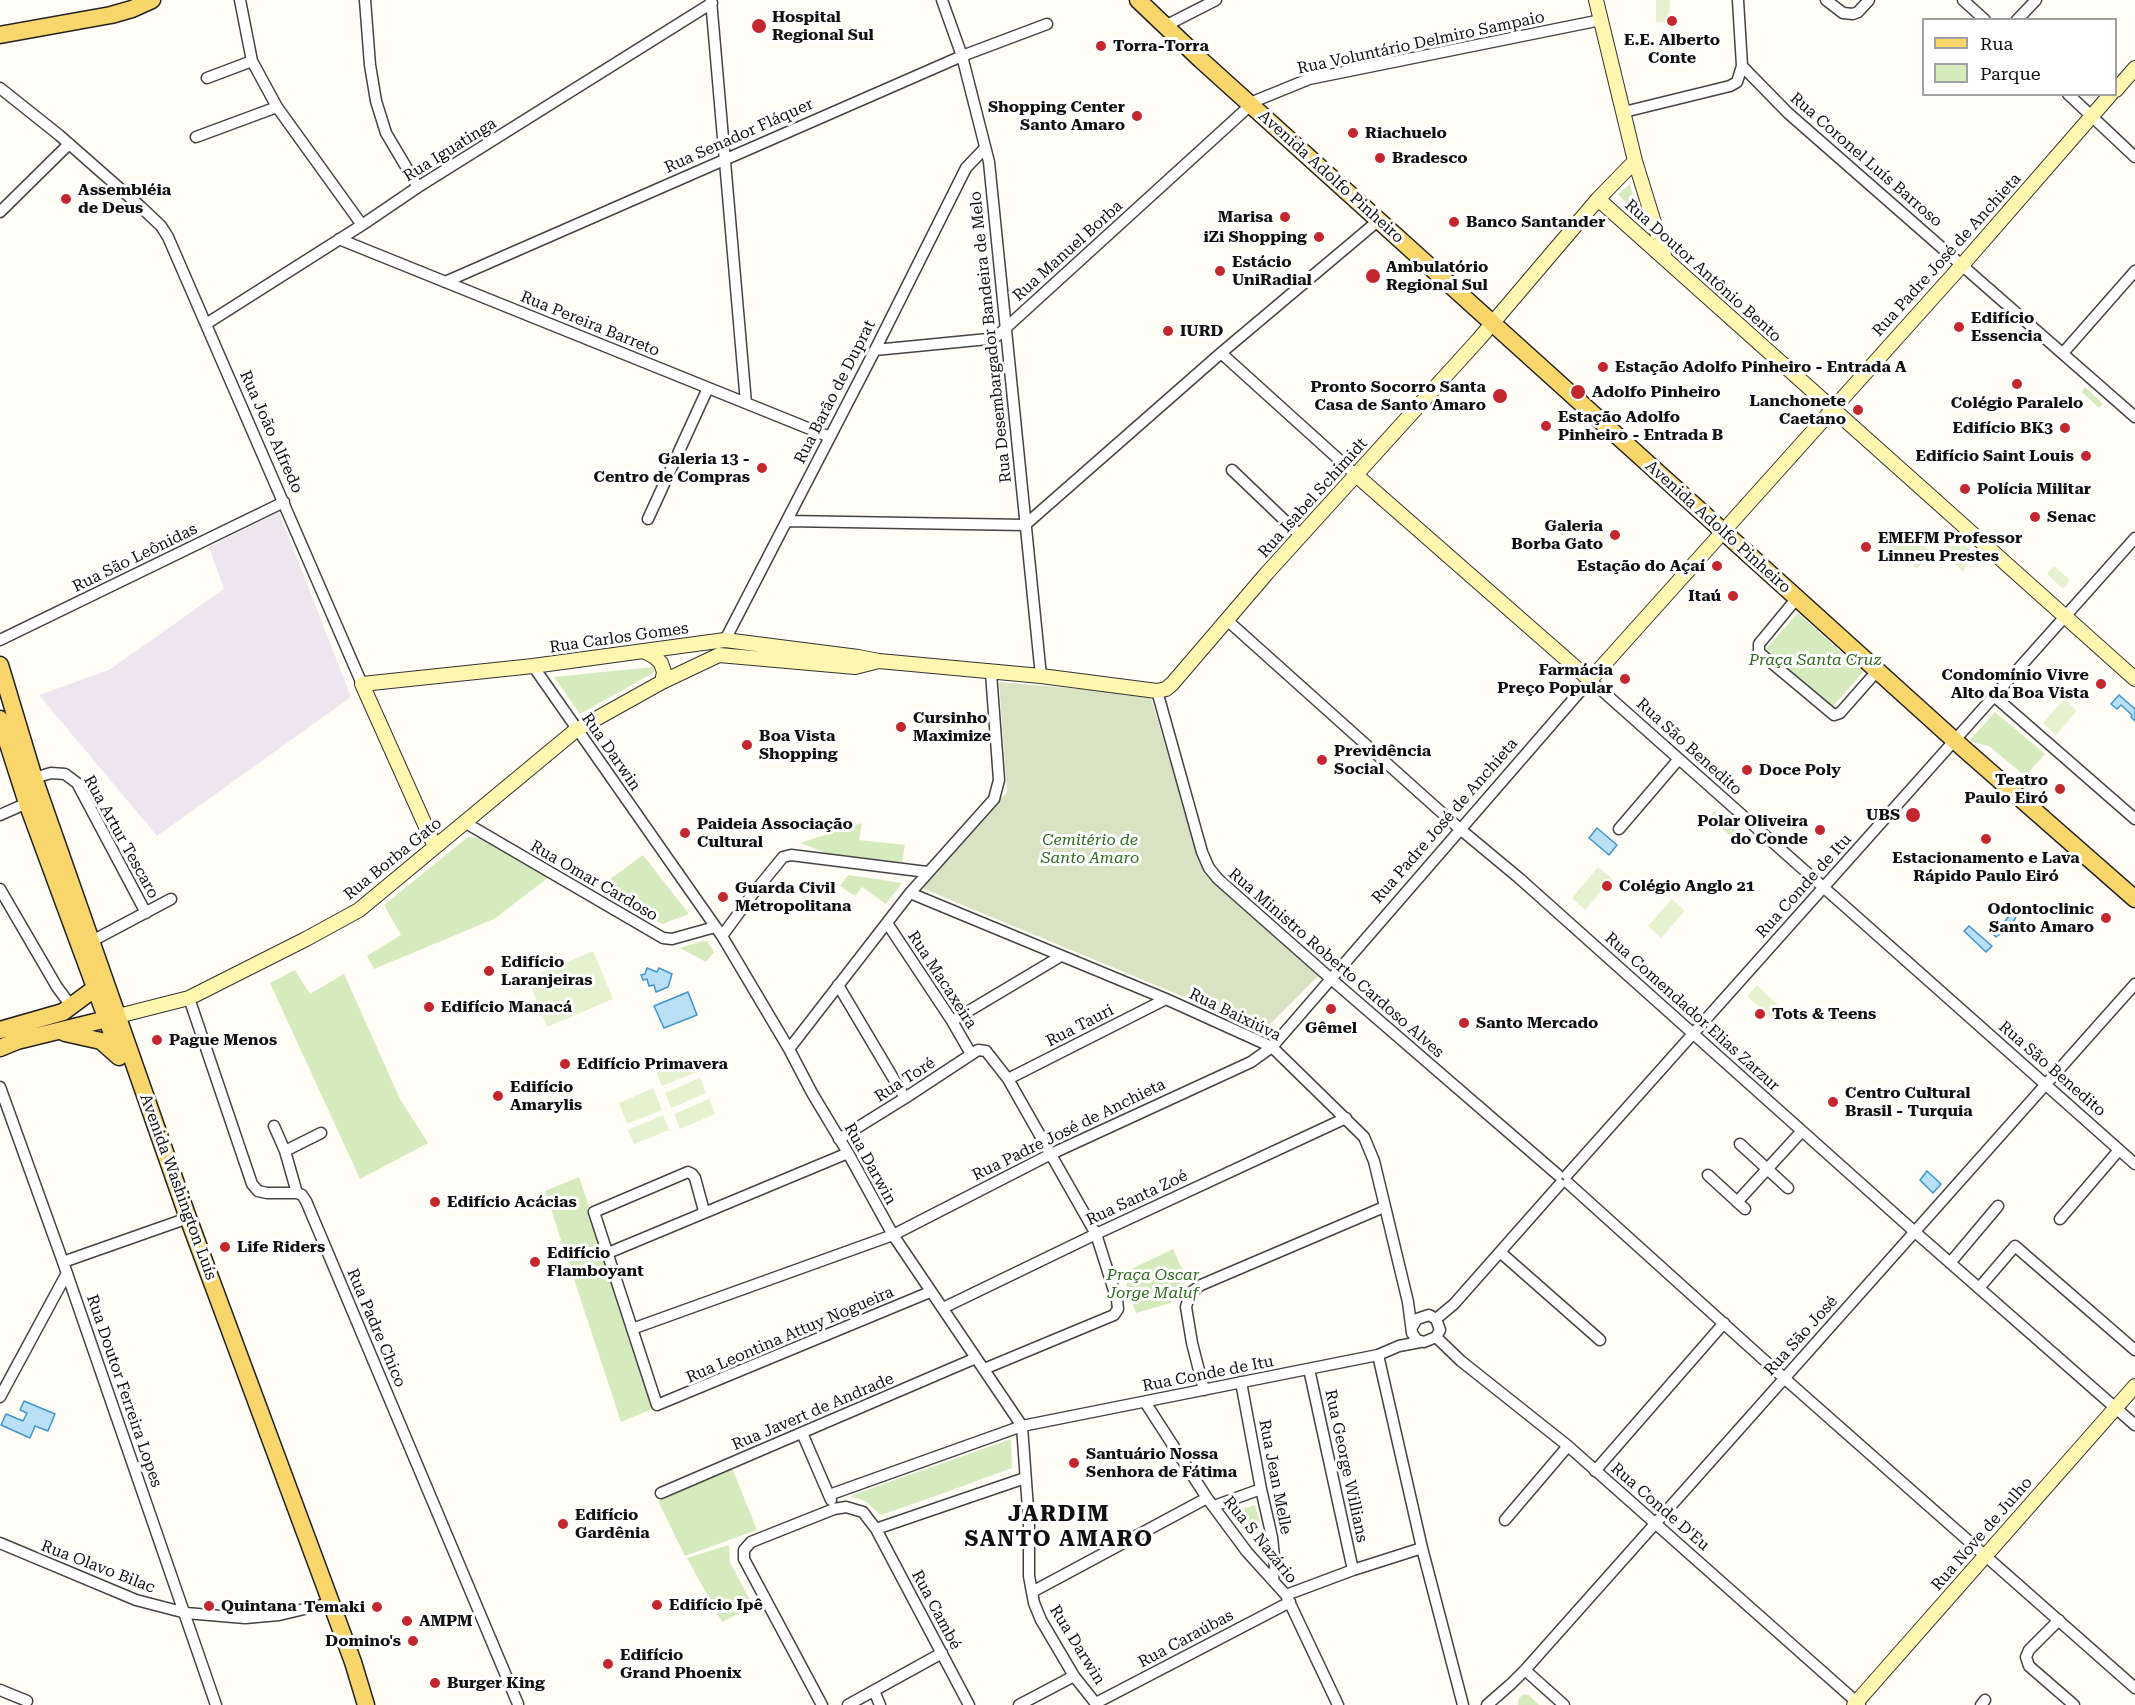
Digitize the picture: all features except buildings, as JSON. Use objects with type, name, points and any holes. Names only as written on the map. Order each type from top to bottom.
[{"type":"main road","points":[[1,35],[111,15],[152,0]]},
{"type":"main road","name":"Avenida Adolfo Pinheiro","points":[[1138,0],[1492,324],[1954,740],[2135,899]]},
{"type":"main road","name":"Avenida Washington Luís","points":[[0,665],[34,778],[92,941],[120,1058],[183,1220]]},
{"type":"main road","name":"Avenida Washington Luís","points":[[0,719],[27,803],[94,989],[112,1018],[246,1397],[325,1604],[356,1705]]},
{"type":"main road","points":[[0,1030],[53,1017],[72,1007],[94,989]]},
{"type":"main road","points":[[0,1047],[112,1018]]},
{"type":"main road","points":[[56,1032],[101,1041],[120,1058]]},
{"type":"main road","name":"Avenida Washington Luís","points":[[325,1604],[353,1662],[366,1705]]},
{"type":"street","points":[[240,0],[252,61],[277,107],[362,225]]},
{"type":"street","points":[[365,0],[369,65],[376,100],[386,133],[418,187]]},
{"type":"street","name":"Rua Desembargador Bandeira de Melo","points":[[942,0],[962,56],[989,162],[1041,676]]},
{"type":"street","points":[[1165,26],[1216,0]]},
{"type":"street","points":[[1596,0],[1635,161],[1665,258]]},
{"type":"street","points":[[1624,112],[1734,85],[1739,79],[1742,66],[1738,0]]},
{"type":"street","points":[[1826,0],[1843,13],[1853,14],[1869,0]]},
{"type":"street","points":[[1963,0],[1983,18]]},
{"type":"street","points":[[2019,18],[2036,0]]},
{"type":"street","points":[[712,2],[746,403]]},
{"type":"street","name":"Rua Iguatinga","points":[[206,324],[712,2]]},
{"type":"street","name":"Rua Voluntário Delmiro Sampaio","points":[[1250,104],[1309,79],[1601,20]]},
{"type":"street","name":"Rua Senador Fláquer","points":[[445,282],[724,158],[962,56],[1047,24]]},
{"type":"street","points":[[207,78],[252,61]]},
{"type":"street","name":"Rua Coronel Luís Barroso","points":[[1742,66],[1788,113],[2135,417]]},
{"type":"street","points":[[2117,88],[2135,68]]},
{"type":"street","name":"Rua João Alfredo","points":[[0,88],[69,144],[161,226],[168,237],[435,847]]},
{"type":"street","points":[[2070,96],[2135,156]]},
{"type":"street","name":"Rua Padre José de Anchieta","points":[[632,1329],[893,1235],[1051,1155],[1251,1062],[1272,1047],[1590,680],[1963,264],[2109,96]]},
{"type":"street","name":"Rua Manuel Borba","points":[[875,350],[988,339],[997,336],[1250,104]]},
{"type":"street","points":[[196,137],[277,107]]},
{"type":"street","points":[[0,212],[69,144]]},
{"type":"street","name":"Rua Barão de Duprat","points":[[719,655],[966,168],[985,148]]},
{"type":"street","name":"Rua Isabel Schimidt","points":[[1156,691],[1166,689],[1172,684],[1301,536],[1492,324],[1598,199],[1635,161]]},
{"type":"street","name":"Rua Doutor Antônio Bento","points":[[1598,199],[2135,679]]},
{"type":"street","points":[[787,521],[1025,525],[1221,353],[1378,220]]},
{"type":"street","name":"Rua Pereira Barreto","points":[[339,239],[830,437]]},
{"type":"street","points":[[2063,353],[2135,272]]},
{"type":"street","name":"Rua São Benedito","points":[[1221,353],[2135,1164]]},
{"type":"street","points":[[648,519],[708,388]]},
{"type":"street","points":[[1232,470],[1301,536]]},
{"type":"street","name":"Rua São Leônidas","points":[[0,640],[284,502]]},
{"type":"street","name":"Rua Conde de Itu","points":[[1436,1319],[1454,1305],[1563,1179],[2135,538]]},
{"type":"street","points":[[1797,598],[1759,644],[1761,654],[1834,715],[1840,713],[1877,671]]},
{"type":"street","name":"Rua Comendador Elias Zarzur","points":[[1228,621],[2135,1425]]},
{"type":"street","name":"Rua Carlos Gomes","points":[[362,684],[533,666],[725,640],[879,661],[1041,676],[1156,691]]},
{"type":"street","points":[[644,651],[661,663],[664,672],[662,682]]},
{"type":"street","points":[[662,682],[719,655]]},
{"type":"street","name":"Rua Carlos Gomes","points":[[719,655],[855,667],[879,661]]},
{"type":"street","name":"Rua Darwin","points":[[533,666],[722,936],[789,1049],[812,1094],[848,1153],[893,1235],[1022,1426],[1029,1523],[1029,1576],[1034,1603],[1041,1620],[1074,1676],[1097,1704]]},
{"type":"street","points":[[789,1049],[927,872],[994,799],[999,780],[991,673]]},
{"type":"street","name":"Rua Borba Gato","points":[[112,1018],[189,998],[359,910],[576,730],[662,682]]},
{"type":"street","name":"Rua Ministro Roberto Cardoso Alves","points":[[1156,691],[1202,852],[1209,868],[1218,879],[1563,1179],[2135,1688]]},
{"type":"street","points":[[1994,696],[2135,819]]},
{"type":"street","points":[[1619,829],[1678,760]]},
{"type":"street","name":"Rua Artur Tescaro","points":[[34,778],[51,773],[65,774],[77,783],[146,913]]},
{"type":"street","points":[[0,815],[27,803]]},
{"type":"street","name":"Rua Omar Cardoso","points":[[464,822],[663,938],[672,939],[715,927]]},
{"type":"street","points":[[722,936],[783,857],[791,855],[927,872]]},
{"type":"street","points":[[0,889],[57,987],[72,1007]]},
{"type":"street","name":"Rua Baixiúva","points":[[910,893],[1166,999],[1272,1047],[1364,1137],[1374,1161],[1408,1302]]},
{"type":"street","points":[[92,941],[171,899]]},
{"type":"street","name":"Rua Macaxeira","points":[[887,923],[952,1021],[971,1054]]},
{"type":"street","points":[[952,1021],[1061,956]]},
{"type":"street","name":"Rua São José","points":[[1487,1705],[1525,1670],[2135,984]]},
{"type":"street","points":[[838,985],[905,1098]]},
{"type":"street","points":[[189,998],[252,1184],[258,1191],[267,1193],[297,1193]]},
{"type":"street","name":"Rua Tauri","points":[[1008,1079],[1166,999]]},
{"type":"street","name":"Rua Toré","points":[[839,1138],[981,1049],[986,1051],[1008,1079]]},
{"type":"street","points":[[984,1369],[1114,1315],[1118,1310],[1117,1300],[1096,1234],[1008,1079]]},
{"type":"street","name":"Rua Doutor Ferreira Lopes","points":[[0,1087],[186,1613],[216,1705]]},
{"type":"street","name":"Rua Santa Zoé","points":[[943,1308],[1346,1118]]},
{"type":"street","name":"Rua Padre Chico","points":[[274,1126],[285,1151],[297,1193],[302,1195],[306,1201],[518,1704]]},
{"type":"street","points":[[1708,1175],[1741,1205],[1767,1169],[1802,1131]]},
{"type":"street","points":[[285,1151],[321,1133]]},
{"type":"street","points":[[1740,1144],[1788,1188]]},
{"type":"street","points":[[2060,1219],[2119,1150]]},
{"type":"street","points":[[608,1252],[848,1153]]},
{"type":"street","points":[[632,1329],[594,1216],[595,1210],[688,1172],[695,1178],[704,1211]]},
{"type":"street","points":[[1950,1263],[1998,1206]]},
{"type":"street","points":[[1204,1390],[1186,1307],[1190,1293],[1201,1285],[1384,1207]]},
{"type":"street","points":[[0,1397],[65,1268],[183,1220]]},
{"type":"street","points":[[1979,1288],[2015,1246],[2135,1350]]},
{"type":"street","points":[[1500,1252],[1600,1340]]},
{"type":"street","name":"Rua Leontina Attuy Nogueira","points":[[632,1329],[655,1402],[661,1405],[930,1292]]},
{"type":"street","points":[[1408,1302],[1425,1316]]},
{"type":"street","points":[[1408,1302],[1412,1328],[1414,1337],[1420,1342],[1428,1341],[1436,1337],[1440,1330],[1436,1319],[1429,1315],[1416,1319],[1412,1328]]},
{"type":"street","points":[[1595,1471],[1724,1323]]},
{"type":"street","name":"Rua Conde de Itu","points":[[1399,1346],[1412,1328]]},
{"type":"street","name":"Rua Conde D'Eu","points":[[1436,1337],[1461,1361],[1568,1446],[1656,1522],[1857,1704]]},
{"type":"street","name":"Rua Conde de Itu","points":[[829,1495],[1022,1426],[1378,1355],[1399,1346],[1420,1342]]},
{"type":"street","points":[[1378,1355],[1422,1548],[1463,1705]]},
{"type":"street","name":"Rua Javert de Andrade","points":[[661,1492],[976,1358]]},
{"type":"street","name":"Rua George Willians","points":[[1310,1369],[1353,1570]]},
{"type":"street","name":"Rua Jean Melle","points":[[1241,1382],[1272,1537],[1275,1567],[1273,1579]]},
{"type":"street","name":"Rua Nove de Julho","points":[[1857,1704],[2135,1386]]},
{"type":"street","name":"Rua S Nazário","points":[[1144,1402],[1211,1502],[1248,1552],[1288,1599],[1338,1705]]},
{"type":"street","points":[[802,1433],[834,1509],[751,1542],[744,1550],[744,1559],[822,1705]]},
{"type":"street","points":[[1504,1520],[1568,1446]]},
{"type":"street","points":[[876,1529],[1025,1478]]},
{"type":"street","points":[[1032,1592],[1211,1502],[1261,1489]]},
{"type":"street","name":"Rua Cambé","points":[[834,1509],[846,1507],[856,1509],[862,1512],[876,1529],[969,1705]]},
{"type":"street","name":"Rua Olavo Bilac","points":[[0,1543],[136,1600],[186,1613],[245,1618],[279,1615],[325,1604]]},
{"type":"street","name":"Rua Caraúbas","points":[[1097,1704],[1288,1599],[1353,1570],[1422,1548]]},
{"type":"street","points":[[2059,1620],[2029,1650],[2026,1657],[2029,1666],[2074,1705]]},
{"type":"street","points":[[848,1705],[942,1653]]},
{"type":"street","points":[[1525,1670],[1564,1705]]},
{"type":"street","points":[[1019,1705],[1074,1676]]},
{"type":"street","points":[[0,1690],[27,1701]]},
{"type":"street","points":[[874,1691],[880,1705]]},
{"type":"shaded area","points":[[279,512],[351,697],[157,836],[39,695],[109,670],[224,589],[209,547]]},
{"type":"green space","points":[[1656,0],[1670,0],[1669,23],[1656,22]]},
{"type":"green space","points":[[1630,184],[1634,201],[1639,217],[1618,194]]},
{"type":"green space","points":[[2085,387],[2103,404],[2099,408],[2082,392]]},
{"type":"green space","points":[[1905,529],[1932,553],[1917,569],[1890,545]]},
{"type":"green space","points":[[1954,536],[1976,555],[1963,571],[1940,552]]},
{"type":"green space","points":[[2054,566],[2070,580],[2063,589],[2047,574]]},
{"type":"green space","name":"Praça Santa Cruz","points":[[1798,613],[1863,672],[1832,707],[1766,649]]},
{"type":"green space","points":[[653,667],[655,670],[653,673],[580,714],[554,677]]},
{"type":"green space","name":"Cemitério de Santo Amaro","points":[[999,682],[1150,695],[1202,868],[1261,919],[1318,976],[1264,1030],[919,887],[1007,792]]},
{"type":"green space","points":[[2064,699],[2077,711],[2056,735],[2043,723]]},
{"type":"green space","points":[[1995,712],[2045,754],[2025,776],[1989,746],[1970,740]]},
{"type":"green space","points":[[1715,811],[1746,838],[1741,844],[1709,818]]},
{"type":"green space","points":[[862,823],[859,840],[905,845],[902,862],[829,854],[800,843]]},
{"type":"green space","points":[[468,837],[479,838],[549,877],[494,919],[374,969],[367,956],[401,935],[384,905]]},
{"type":"green space","points":[[643,855],[689,914],[662,924],[598,888]]},
{"type":"green space","points":[[1598,867],[1612,879],[1585,910],[1572,898]]},
{"type":"green space","points":[[848,875],[902,883],[886,904],[862,887],[855,896],[840,886]]},
{"type":"green space","points":[[1672,899],[1685,911],[1661,938],[1648,926]]},
{"type":"green space","points":[[707,941],[714,952],[706,962],[680,948]]},
{"type":"green space","points":[[593,951],[613,999],[547,1027],[528,979]]},
{"type":"green space","points":[[295,970],[310,994],[344,974],[400,1099],[428,1143],[360,1179],[270,983]]},
{"type":"green space","points":[[1757,985],[1782,1009],[1773,1019],[1747,996]]},
{"type":"green space","points":[[690,1057],[697,1072],[662,1086],[656,1071]]},
{"type":"green space","points":[[700,1078],[706,1093],[671,1108],[665,1093]]},
{"type":"green space","points":[[653,1088],[662,1110],[627,1124],[619,1103]]},
{"type":"green space","points":[[709,1099],[715,1114],[680,1129],[674,1114]]},
{"type":"green space","points":[[663,1115],[669,1130],[634,1144],[628,1130]]},
{"type":"green space","points":[[579,1177],[657,1407],[621,1422],[545,1191]]},
{"type":"green space","name":"Praça Oscar Jorge Maluf","points":[[1173,1249],[1186,1278],[1175,1292],[1171,1303],[1136,1313],[1123,1273]]},
{"type":"green space","points":[[1011,1439],[1012,1468],[944,1493],[881,1515],[865,1501],[850,1496]]},
{"type":"green space","points":[[732,1468],[757,1530],[685,1556],[658,1501]]},
{"type":"green space","points":[[1255,1505],[1266,1546],[1239,1510]]},
{"type":"green space","points":[[729,1545],[730,1562],[753,1606],[722,1622],[687,1558]]},
{"type":"green space","points":[[1524,1694],[1529,1695],[1539,1705],[1518,1705],[1519,1698]]},
{"type":"water","points":[[2119,695],[2135,709],[2135,721],[2121,705],[2117,709],[2111,704]]},
{"type":"water","points":[[1597,828],[1617,845],[1609,855],[1589,838]]},
{"type":"water","points":[[2017,906],[2020,908],[2015,919],[1996,937],[1994,935]]},
{"type":"water","points":[[1969,926],[1992,946],[1986,952],[1964,931]]},
{"type":"water","points":[[647,968],[657,972],[659,968],[672,974],[668,987],[656,992],[654,985],[649,986],[647,979],[643,980],[641,975],[645,974]]},
{"type":"water","points":[[688,992],[697,1015],[664,1028],[654,1006]]},
{"type":"water","points":[[1927,1171],[1941,1184],[1933,1193],[1920,1180]]},
{"type":"water","points":[[24,1401],[55,1414],[48,1431],[35,1426],[30,1438],[1,1425],[6,1414],[23,1421],[27,1413],[20,1410]]},
{"type":"place","name":"E.E. Alberto Conte","points":[[1672,21]]},
{"type":"place","name":"Hospital Regional Sul","points":[[759,26]]},
{"type":"place","name":"Torra-Torra","points":[[1101,46]]},
{"type":"place","name":"Shopping Center Santo Amaro","points":[[1137,116]]},
{"type":"place","name":"Riachuelo","points":[[1353,133]]},
{"type":"place","name":"Bradesco","points":[[1380,158]]},
{"type":"place","name":"Assembléia de Deus","points":[[66,199]]},
{"type":"place","name":"Marisa","points":[[1285,217]]},
{"type":"place","name":"Banco Santander","points":[[1454,222]]},
{"type":"place","name":"iZi Shopping","points":[[1319,237]]},
{"type":"place","name":"Estácio UniRadial","points":[[1220,271]]},
{"type":"place","name":"Ambulatório Regional Sul","points":[[1373,276]]},
{"type":"place","name":"Edifício Essencia","points":[[1959,327]]},
{"type":"place","name":"IURD","points":[[1168,331]]},
{"type":"place","name":"Estação Adolfo Pinheiro - Entrada A","points":[[1603,367]]},
{"type":"place","name":"Colégio Paralelo","points":[[2017,384]]},
{"type":"place","name":"Adolfo Pinheiro","points":[[1578,392]]},
{"type":"place","name":"Pronto Socorro Santa Casa de Santo Amaro","points":[[1500,396]]},
{"type":"place","name":"Lanchonete Caetano","points":[[1858,410]]},
{"type":"place","name":"Estação Adolfo Pinheiro - Entrada B","points":[[1546,426]]},
{"type":"place","name":"Edifício BK3","points":[[2065,428]]},
{"type":"place","name":"Edifício Saint Louis","points":[[2086,456]]},
{"type":"place","name":"Galeria 13 - Centro de Compras","points":[[762,468]]},
{"type":"place","name":"Polícia Militar","points":[[1965,489]]},
{"type":"place","name":"Senac","points":[[2035,517]]},
{"type":"place","name":"Galeria Borba Gato","points":[[1615,535]]},
{"type":"place","name":"EMEFM Professor Linneu Prestes","points":[[1866,547]]},
{"type":"place","name":"Estação do Açaí","points":[[1717,566]]},
{"type":"place","name":"Itaú","points":[[1733,596]]},
{"type":"place","name":"Farmácia Preço Popular","points":[[1625,679]]},
{"type":"place","name":"Condomínio Vivre Alto da Boa Vista","points":[[2101,684]]},
{"type":"place","name":"Cursinho Maximize","points":[[901,727]]},
{"type":"place","name":"Boa Vista Shopping","points":[[747,745]]},
{"type":"place","name":"Previdência Social","points":[[1322,760]]},
{"type":"place","name":"Doce Poly","points":[[1747,770]]},
{"type":"place","name":"Teatro Paulo Eiró","points":[[2060,789]]},
{"type":"place","name":"UBS","points":[[1913,815]]},
{"type":"place","name":"Polar Oliveira do Conde","points":[[1820,830]]},
{"type":"place","name":"Paideia Associação Cultural","points":[[685,833]]},
{"type":"place","name":"Estacionamento e Lava Rápido Paulo Eiró","points":[[1986,839]]},
{"type":"place","name":"Colégio Anglo 21","points":[[1607,886]]},
{"type":"place","name":"Guarda Civil Metropolitana","points":[[723,897]]},
{"type":"place","name":"Odontoclinic Santo Amaro","points":[[2106,918]]},
{"type":"place","name":"Edifício Laranjeiras","points":[[489,971]]},
{"type":"place","name":"Edifício Manacá","points":[[429,1007]]},
{"type":"place","name":"Gêmel","points":[[1331,1009]]},
{"type":"place","name":"Tots & Teens","points":[[1760,1014]]},
{"type":"place","name":"Santo Mercado","points":[[1464,1023]]},
{"type":"place","name":"Pague Menos","points":[[157,1040]]},
{"type":"place","name":"Edifício Primavera","points":[[565,1064]]},
{"type":"place","name":"Edifício Amarylis","points":[[498,1096]]},
{"type":"place","name":"Centro Cultural Brasil - Turquia","points":[[1833,1102]]},
{"type":"place","name":"Edifício Acácias","points":[[435,1202]]},
{"type":"place","name":"Life Riders","points":[[225,1247]]},
{"type":"place","name":"Edifício Flamboyant","points":[[535,1262]]},
{"type":"place","name":"Santuário Nossa Senhora de Fátima","points":[[1074,1463]]},
{"type":"place","name":"Edifício Gardênia","points":[[563,1524]]},
{"type":"place","name":"Edifício Ipê","points":[[657,1605]]},
{"type":"place","name":"Quintana","points":[[209,1606]]},
{"type":"place","name":"Temaki","points":[[377,1607]]},
{"type":"place","name":"AMPM","points":[[407,1621]]},
{"type":"place","name":"Domino's","points":[[413,1641]]},
{"type":"place","name":"Edifício Grand Phoenix","points":[[608,1664]]},
{"type":"place","name":"Burger King","points":[[435,1683]]},
{"type":"district","name":"JARDIM SANTO AMARO","points":[[1059,1528]]}]
